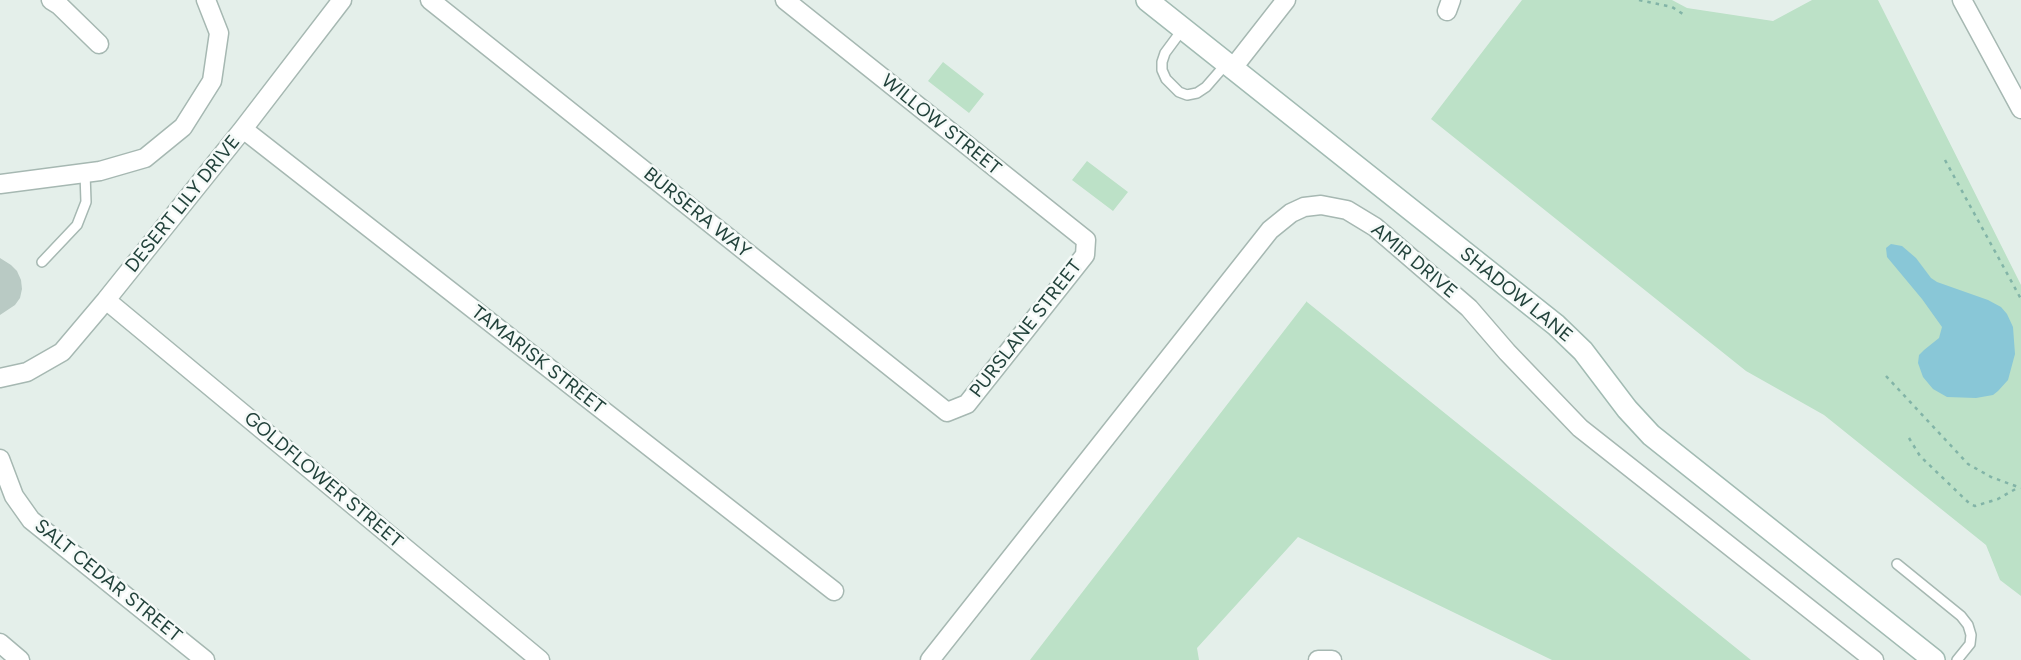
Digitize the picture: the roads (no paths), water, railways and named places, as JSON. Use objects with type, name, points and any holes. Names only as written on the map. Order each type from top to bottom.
[{"type":"street","points":[[51,0],[99,44]]},
{"type":"street","points":[[0,184],[100,171],[145,158],[183,127],[212,81],[219,33],[206,0]]},
{"type":"street","name":"DESERT LILY DRIVE","points":[[0,378],[27,372],[62,352],[243,129],[342,0]]},
{"type":"street","name":"BURSERA WAY","points":[[430,0],[947,412],[967,404]]},
{"type":"street","name":"WILLOW STREET","points":[[785,0],[1086,240],[1085,255]]},
{"type":"street","name":"SHADOW LANE","points":[[1147,0],[1556,325],[1583,351],[1627,409],[1651,435],[1934,660]]},
{"type":"street","points":[[1229,66],[1286,0]]},
{"type":"street","points":[[1962,0],[2021,109]]},
{"type":"street","name":"TAMARISK STREET","points":[[243,129],[834,591]]},
{"type":"street","name":"AMIR DRIVE","points":[[930,660],[1270,230],[1291,213],[1304,207],[1321,205],[1346,210],[1375,227],[1469,308],[1580,428],[1853,654],[1874,660]]},
{"type":"street","name":"PURSLANE STREET","points":[[967,404],[1085,255]]},
{"type":"street","name":"GOLDFLOWER STREET","points":[[106,300],[540,660]]},
{"type":"street","name":"SALT CEDAR STREET","points":[[0,459],[13,496],[31,520],[205,660]]},
{"type":"street","points":[[0,643],[20,660]]},
{"type":"street","points":[[1318,660],[1332,660]]},
{"type":"lane","points":[[1183,29],[1165,53],[1162,62],[1162,70],[1171,86],[1187,95],[1197,93],[1229,66]]},
{"type":"lane","points":[[42,262],[77,225],[86,202],[85,173]]},
{"type":"lane","points":[[1897,564],[1961,616],[1968,625],[1970,644],[1957,660]]},
{"type":"water","points":[[1891,244],[1902,246],[1937,282],[1988,300],[2007,314],[2013,327],[2015,354],[2008,380],[1993,395],[1976,398],[1947,397],[1933,389],[1923,377],[1918,363],[1919,355],[1939,338],[1942,327],[1887,257],[1886,248]]}]
